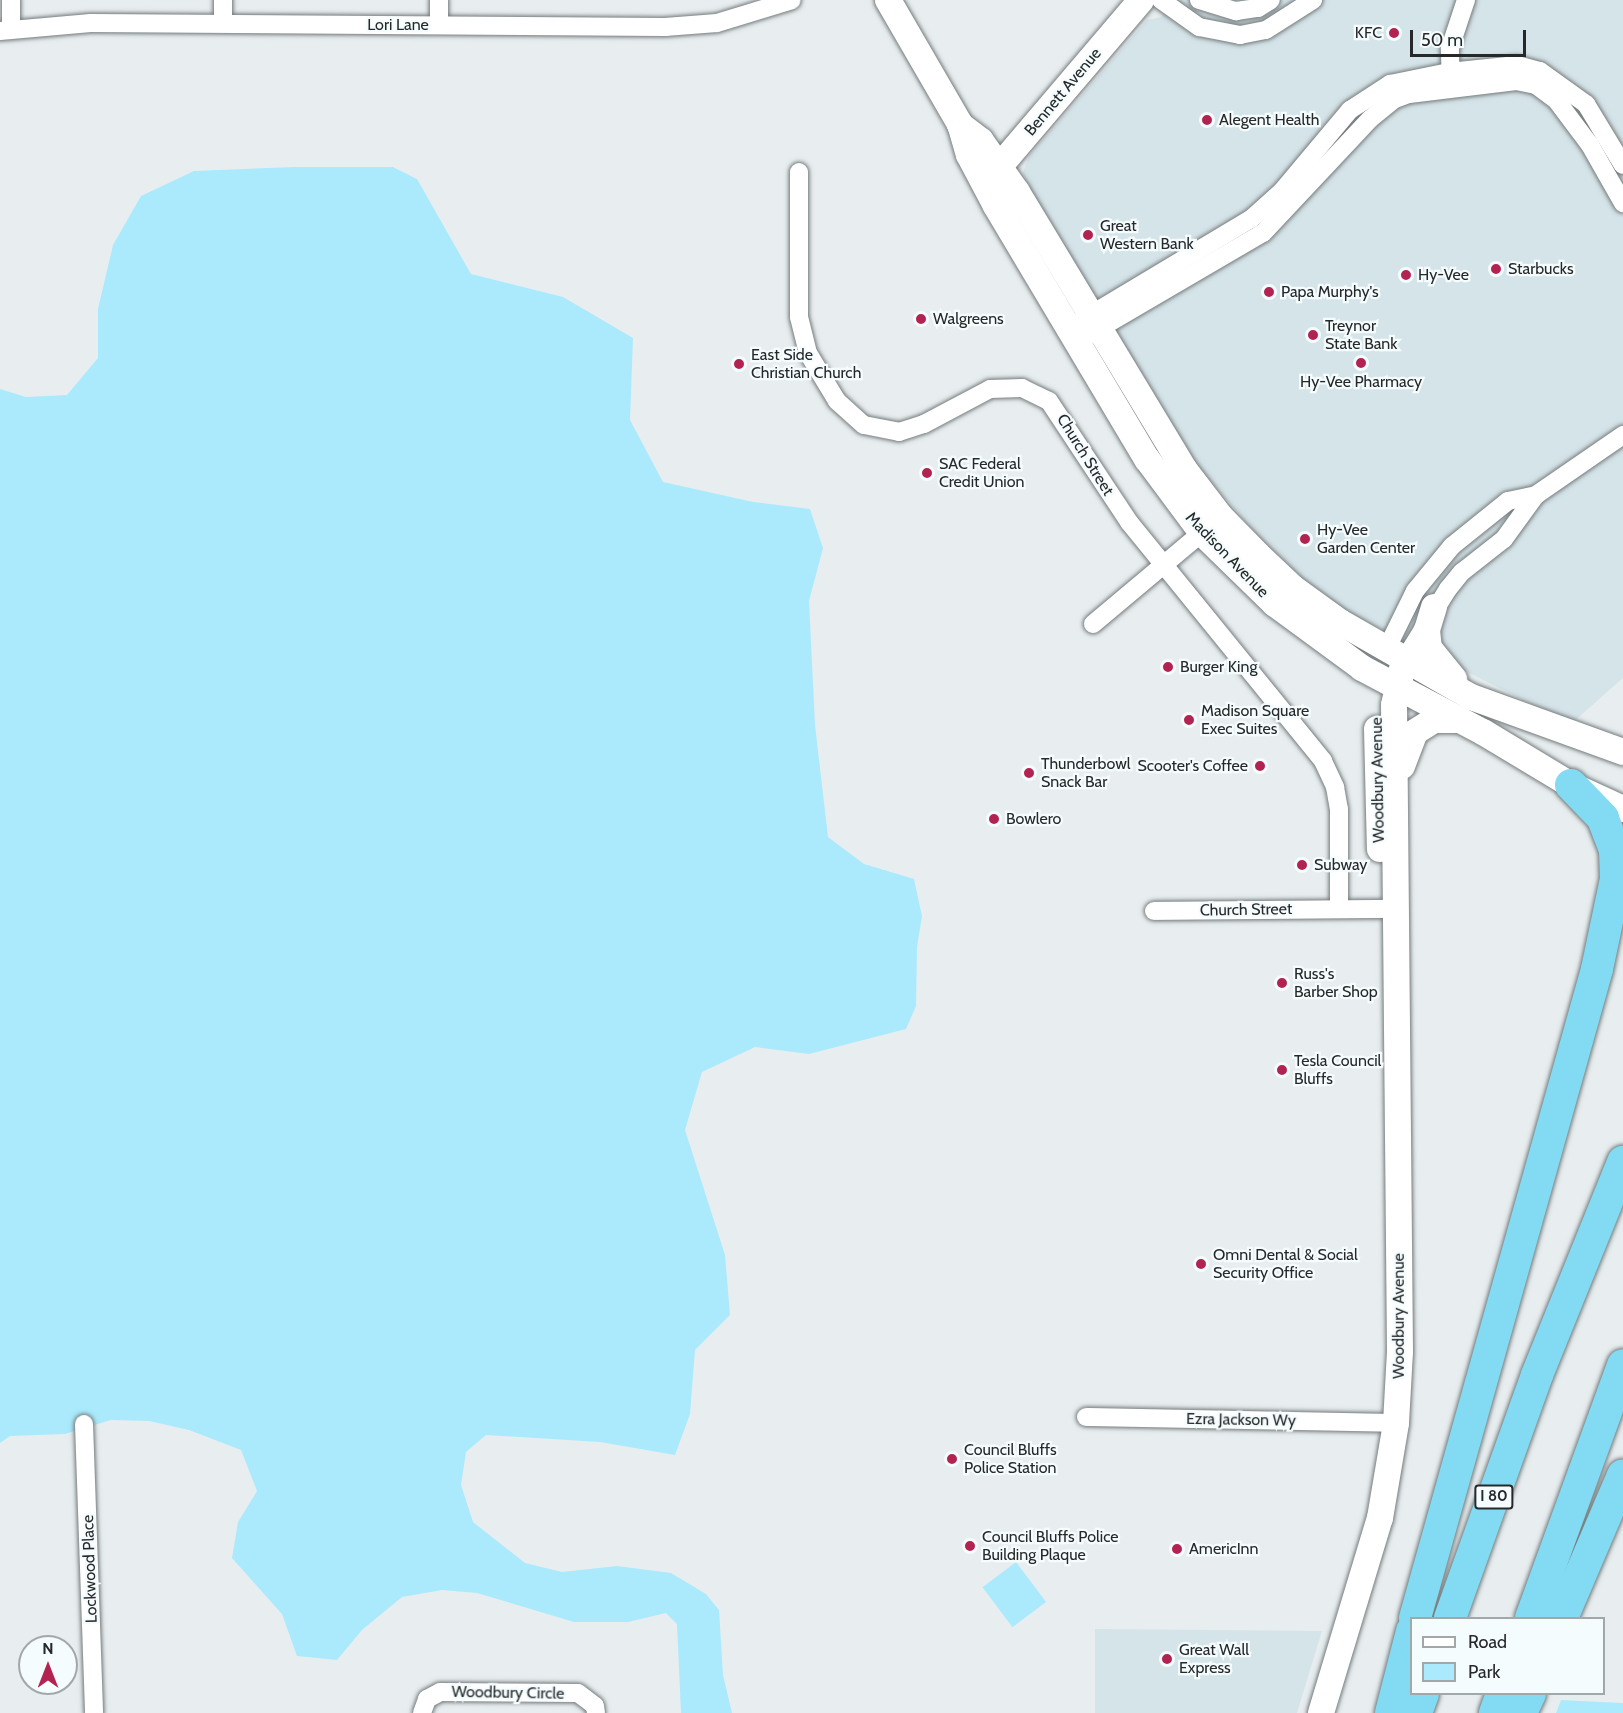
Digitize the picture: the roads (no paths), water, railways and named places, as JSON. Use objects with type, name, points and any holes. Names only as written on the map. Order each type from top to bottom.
[{"type":"highway","points":[[1415,1617],[1597,969],[1616,879],[1615,850],[1604,818],[1570,784]]},
{"type":"highway","points":[[1597,969],[1623,905]]},
{"type":"highway","name":"I 80","points":[[1450,1617],[1538,1375],[1623,1162]]},
{"type":"highway","points":[[1531,1617],[1623,1365]]},
{"type":"highway","points":[[1562,1617],[1623,1475]]},
{"type":"highway","points":[[1390,1713],[1410,1638]]},
{"type":"highway","points":[[1416,1713],[1423,1695]]},
{"type":"highway","points":[[1495,1713],[1502,1695]]},
{"type":"highway","points":[[1521,1713],[1530,1695]]},
{"type":"main road","name":"Madison Avenue","points":[[888,0],[960,124],[981,141],[990,173],[1073,336],[1147,459],[1211,525],[1275,604],[1386,683],[1460,720],[1570,784],[1623,809]]},
{"type":"main road","name":"Bennett Avenue","points":[[990,173],[1141,0]]},
{"type":"main road","name":"Madison Avenue","points":[[990,173],[1095,323],[1184,469],[1211,525],[1293,588],[1395,655],[1471,697],[1623,752]]},
{"type":"main road","points":[[1434,606],[1427,630],[1429,648],[1471,697]]},
{"type":"main road","name":"Woodbury Avenue","points":[[1394,909],[1380,861],[1386,683],[1395,655]]},
{"type":"main road","name":"Woodbury Avenue","points":[[1321,1713],[1380,1518],[1396,1423],[1400,1352],[1394,909],[1397,796],[1386,683]]},
{"type":"main road","points":[[1397,796],[1404,752],[1415,732],[1434,720],[1460,720]]},
{"type":"street","points":[[5,30],[11,0]]},
{"type":"street","points":[[223,23],[224,0]]},
{"type":"street","points":[[439,25],[440,0]]},
{"type":"street","name":"Lori Lane","points":[[5,30],[91,22],[700,25],[792,0]]},
{"type":"street","points":[[1161,0],[1199,27],[1240,35],[1266,30],[1313,0]]},
{"type":"street","points":[[1199,0],[1236,11],[1258,8],[1271,0]]},
{"type":"street","points":[[1450,80],[1452,39],[1466,0]]},
{"type":"street","points":[[1073,336],[1263,233],[1383,106],[1450,80],[1517,65],[1540,71],[1586,104],[1623,165]]},
{"type":"street","points":[[1450,80],[1516,81],[1536,85],[1557,101],[1590,146],[1623,203]]},
{"type":"street","name":"Church Street","points":[[799,172],[797,299],[802,334],[819,374],[848,414],[864,425],[899,432],[924,424],[990,389],[1022,388],[1037,393],[1061,415],[1110,495],[1162,566],[1313,748],[1330,773],[1339,809],[1339,909]]},
{"type":"street","points":[[1395,655],[1462,572],[1504,539],[1536,495],[1623,435]]},
{"type":"street","points":[[1395,655],[1415,591],[1446,552],[1508,501],[1536,495]]},
{"type":"street","points":[[1093,624],[1211,525]]},
{"type":"street","name":"Church Street","points":[[1154,911],[1394,909]]},
{"type":"street","name":"Ezra Jackson Wy","points":[[1086,1417],[1396,1423]]},
{"type":"street","name":"Lockwood Place","points":[[84,1424],[94,1713]]},
{"type":"street","name":"Woodbury Circle","points":[[422,1713],[427,1699],[440,1692],[578,1693],[595,1706],[596,1713]]},
{"type":"place","name":"KFC","points":[[1394,33]]},
{"type":"place","name":"Alegent Health","points":[[1207,120]]},
{"type":"place","name":"Great Western Bank","points":[[1088,235]]},
{"type":"place","name":"Starbucks","points":[[1496,269]]},
{"type":"place","name":"Hy-Vee","points":[[1406,275]]},
{"type":"place","name":"Papa Murphy's","points":[[1269,292]]},
{"type":"place","name":"Walgreens","points":[[921,319]]},
{"type":"place","name":"Treynor State Bank","points":[[1313,335]]},
{"type":"place","name":"Hy-Vee Pharmacy","points":[[1361,363]]},
{"type":"place","name":"East Side Christian Church","points":[[739,364]]},
{"type":"place","name":"SAC Federal Credit Union","points":[[927,473]]},
{"type":"place","name":"Hy-Vee Garden Center","points":[[1305,539]]},
{"type":"place","name":"Burger King","points":[[1168,667]]},
{"type":"place","name":"Madison Square Exec Suites","points":[[1189,720]]},
{"type":"place","name":"Scooter's Coffee","points":[[1260,766]]},
{"type":"place","name":"Thunderbowl Snack Bar","points":[[1029,773]]},
{"type":"place","name":"Bowlero","points":[[994,819]]},
{"type":"place","name":"Subway","points":[[1302,865]]},
{"type":"place","name":"Russ's Barber Shop","points":[[1282,983]]},
{"type":"place","name":"Tesla Council Bluffs","points":[[1282,1070]]},
{"type":"place","name":"Omni Dental & Social Security Office","points":[[1201,1264]]},
{"type":"place","name":"Council Bluffs Police Station","points":[[952,1459]]},
{"type":"place","name":"Council Bluffs Police Building Plaque","points":[[970,1546]]},
{"type":"place","name":"AmericInn","points":[[1177,1549]]},
{"type":"place","name":"Great Wall Express","points":[[1167,1659]]}]
